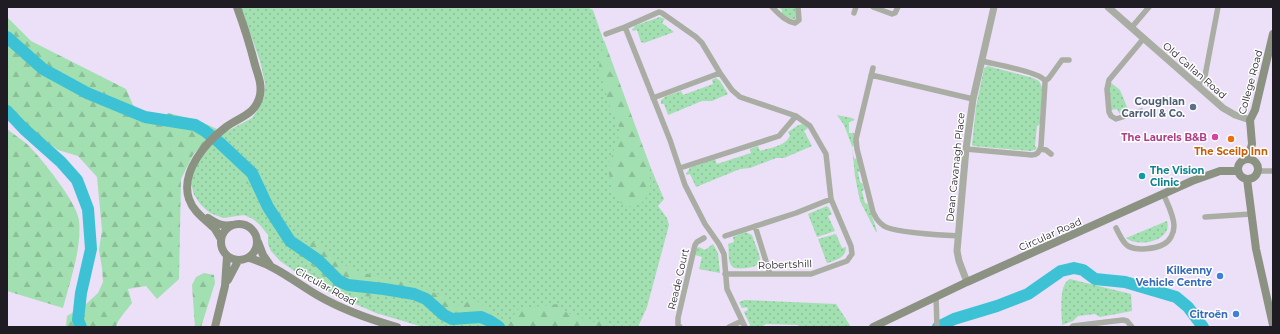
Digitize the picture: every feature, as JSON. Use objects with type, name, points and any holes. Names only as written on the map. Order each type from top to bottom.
[{"type":"main road","points":[[221,239],[215,229],[196,212],[189,198],[188,177],[192,166],[205,148],[220,132],[250,113],[260,94],[261,86],[259,75],[251,46],[237,7]]},
{"type":"main road","name":"College Road","points":[[1248,159],[1252,144],[1250,120],[1255,110],[1273,34]]},
{"type":"main road","points":[[1248,159],[1254,160],[1257,163],[1259,171],[1252,179],[1247,179],[1240,175],[1238,171],[1240,162],[1248,159]]},
{"type":"main road","name":"Circular Road","points":[[873,327],[936,296],[1192,181],[1220,171],[1238,171]]},
{"type":"main road","points":[[1247,179],[1256,249],[1273,325]]},
{"type":"main road","name":"Circular Road","points":[[196,212],[218,224],[225,226],[244,224],[250,227],[254,231],[263,255],[270,266]]},
{"type":"main road","points":[[232,226],[223,234],[221,239],[221,245],[227,256],[238,261],[249,258],[254,254],[258,242]]},
{"type":"main road","points":[[215,327],[225,286],[227,256]]},
{"type":"main road","name":"Circular Road","points":[[249,258],[270,266],[338,307],[364,318],[397,327]]},
{"type":"main road","points":[[225,286],[238,261]]},
{"type":"street","points":[[772,7],[780,16],[790,22],[795,23],[799,20],[798,7]]},
{"type":"street","points":[[854,13],[856,7]]},
{"type":"street","points":[[873,7],[892,14],[895,13],[898,7]]},
{"type":"street","name":"Dean Cavanagh Place","points":[[967,282],[957,251],[966,149],[973,100],[994,7]]},
{"type":"street","name":"Old Callan Road","points":[[1108,7],[1226,110],[1250,120]]},
{"type":"street","points":[[1132,27],[1149,7]]},
{"type":"street","points":[[1198,86],[1205,76],[1218,7]]},
{"type":"street","name":"Robertshill","points":[[606,34],[659,12],[662,13],[702,43],[720,73],[732,90],[740,97],[796,116],[810,126],[826,154],[831,200],[851,246],[852,254],[847,261],[811,274],[725,274]]},
{"type":"street","points":[[625,27],[670,140],[685,185],[705,224],[724,254],[727,288],[743,324],[729,327]]},
{"type":"street","points":[[1141,112],[1111,119],[1107,89],[1109,80],[1144,38]]},
{"type":"street","points":[[1045,81],[1049,78],[1062,60],[1069,60]]},
{"type":"street","points":[[966,149],[1036,155],[1040,149],[1045,81],[1034,74],[982,61]]},
{"type":"street","name":"Dean Cavanagh Place","points":[[873,68],[856,138],[873,212],[877,221],[886,228],[896,231],[958,236]]},
{"type":"street","points":[[653,98],[720,73]]},
{"type":"street","name":"Dean Cavanagh Place","points":[[871,75],[973,100]]},
{"type":"street","points":[[680,168],[779,136],[796,116]]},
{"type":"street","points":[[1040,149],[1046,150],[1051,154]]},
{"type":"street","points":[[1259,171],[1273,171]]},
{"type":"street","points":[[1116,228],[1123,241],[1129,247],[1140,249],[1163,244],[1171,236],[1174,225],[1163,194]]},
{"type":"street","points":[[725,236],[831,200]]},
{"type":"street","points":[[1204,217],[1251,214]]},
{"type":"street","points":[[755,226],[770,274]]},
{"type":"street","name":"Reade Court","points":[[680,327],[678,325],[678,318],[695,246],[697,242],[704,238]]},
{"type":"street","points":[[936,296],[936,327]]},
{"type":"street","points":[[1072,327],[1123,320],[1127,321],[1132,327]]},
{"type":"green space","points":[[241,7],[587,7],[593,10],[635,129],[664,199],[658,206],[667,218],[669,225],[647,307],[638,327],[423,327],[376,313],[337,296],[309,281],[280,261],[271,251],[268,244],[268,235],[253,219],[244,215],[223,218],[210,213],[201,205],[194,195],[191,183],[194,169],[208,149],[222,134],[252,118],[259,108],[264,96],[265,83],[260,61]]},
{"type":"green space","points":[[779,7],[796,7],[797,17],[792,19],[782,14],[782,10]]},
{"type":"green space","points":[[7,17],[31,41],[126,89],[133,105],[144,120],[161,119],[168,113],[197,120],[217,129],[193,155],[181,179],[179,279],[157,299],[146,286],[128,289],[132,303],[120,318],[116,327],[66,327],[67,316],[84,306],[98,293],[103,282],[99,250],[102,230],[97,177],[78,156],[58,150],[37,135],[7,106]]},
{"type":"green space","points":[[660,17],[665,19],[662,23],[674,32],[644,43],[641,42],[637,30],[633,31],[632,29],[635,27],[634,26]]},
{"type":"green space","points":[[604,40],[650,166],[650,190],[643,203],[628,207],[617,200],[611,187],[608,166],[621,131],[609,104],[604,85],[598,72]]},
{"type":"green space","points":[[988,66],[1039,81],[1042,87],[1040,124],[1037,126],[1035,146],[1037,148],[1035,150],[1030,151],[972,145],[976,107],[984,68]]},
{"type":"green space","points":[[716,78],[720,81],[728,94],[712,101],[702,101],[668,115],[664,104],[661,104],[661,100],[664,97],[681,91],[683,95],[713,84],[712,80]]},
{"type":"green space","points":[[1110,82],[1120,90],[1130,111],[1120,114],[1117,109],[1111,110]]},
{"type":"green space","points":[[837,115],[855,120],[849,122],[849,133],[854,133],[854,146],[852,147],[844,125]]},
{"type":"green space","points":[[802,124],[808,128],[804,131],[812,146],[784,158],[776,158],[750,168],[740,169],[696,187],[690,174],[687,175],[686,173],[689,168],[715,159],[717,164],[751,153],[750,149],[758,146],[760,151],[782,144],[790,135],[788,132]]},
{"type":"green space","points":[[7,129],[27,144],[41,159],[72,202],[79,220],[79,242],[75,264],[63,308],[7,291]]},
{"type":"green space","points":[[852,148],[854,159],[857,158],[860,172],[858,172],[860,182],[863,184],[864,190],[862,191],[865,203],[868,204],[877,232],[860,201],[855,176]]},
{"type":"green space","points":[[240,174],[258,177],[280,211],[282,223],[302,242],[316,242],[340,263],[356,271],[396,281],[401,279],[442,296],[449,303],[461,306],[470,300],[479,302],[492,315],[512,322],[515,312],[519,309],[557,304],[563,311],[594,322],[602,318],[607,327],[486,327],[472,314],[444,318],[440,316],[425,295],[409,290],[377,297],[360,296],[324,283],[322,274],[293,251],[276,228],[250,185],[240,180]]},
{"type":"green space","points":[[827,206],[832,214],[828,216],[835,231],[817,237],[808,214]]},
{"type":"green space","points":[[1167,221],[1165,234],[1153,241],[1138,242],[1131,241],[1126,238]]},
{"type":"green space","points":[[745,232],[752,235],[760,260],[759,263],[753,267],[734,268],[729,260],[728,244],[734,242],[733,237]]},
{"type":"green space","points":[[836,234],[842,248],[846,247],[846,251],[840,258],[827,263],[818,239]]},
{"type":"green space","points":[[713,244],[718,253],[720,273],[699,269],[702,257],[695,255],[697,248],[699,247],[705,250]]},
{"type":"green space","points":[[204,273],[214,275],[215,283],[201,327],[195,327],[192,285],[196,277]]},
{"type":"green space","points":[[1070,279],[1131,294],[1132,311],[1100,317],[1095,314],[1078,316],[1073,321],[1062,325],[1062,293],[1066,282]]},
{"type":"green space","points":[[745,300],[836,304],[851,327],[800,327],[798,325],[766,324],[761,327],[751,327],[744,312],[748,310],[747,307],[742,308],[739,302]]},
{"type":"waterway","points":[[7,37],[43,69],[87,93],[145,117],[195,125],[205,131],[252,173],[268,207],[290,241],[318,260],[339,281],[348,285],[414,294],[426,299],[444,315],[452,319],[481,317],[499,327]]},
{"type":"waterway","points":[[7,111],[24,129],[61,162],[77,180],[88,209],[91,249],[81,293],[78,320],[81,327]]},
{"type":"waterway","points":[[938,327],[954,319],[997,306],[1028,294],[1061,271],[1074,268],[1083,270],[1095,279],[1125,282],[1176,297],[1188,307],[1203,327]]},
{"type":"place","name":"Coughlan Carroll & Co.","points":[[1193,107]]},
{"type":"place","name":"The Laurels B&B","points":[[1215,137]]},
{"type":"place","name":"The Sceilp Inn","points":[[1231,139]]},
{"type":"place","name":"The Vision Clinic","points":[[1142,176]]},
{"type":"place","name":"Kilkenny Vehicle Centre","points":[[1220,276]]},
{"type":"place","name":"Citroën","points":[[1236,314]]}]
